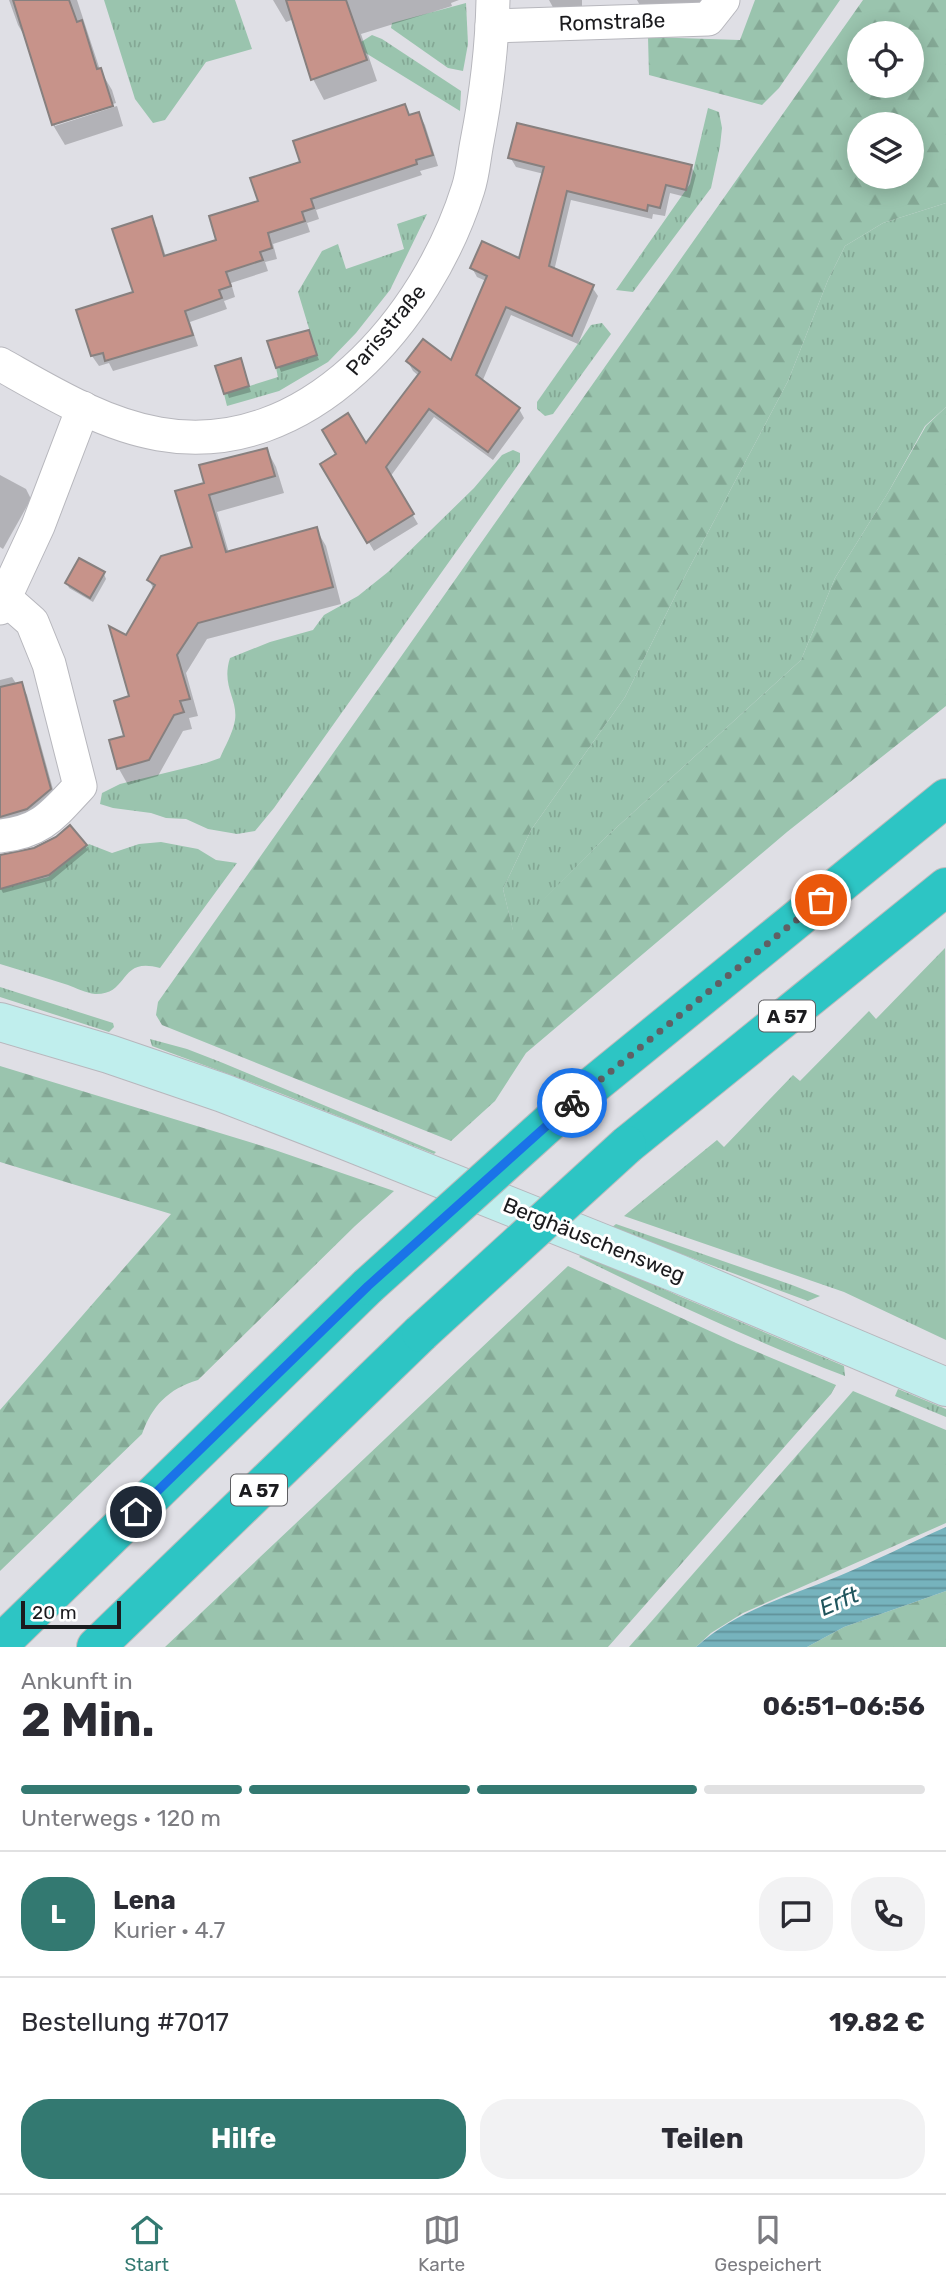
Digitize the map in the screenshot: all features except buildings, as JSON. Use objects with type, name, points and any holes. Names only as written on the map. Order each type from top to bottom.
[{"type":"highway","points":[[0,1644],[368,1286],[571,1103],[946,798]]},
{"type":"highway","name":"A 57","points":[[96,1647],[421,1333],[627,1145],[946,887]]},
{"type":"main road","name":"Berghäuschensweg","points":[[0,1022],[109,1054],[223,1093],[335,1136],[679,1274],[946,1387]]},
{"type":"street","name":"Romstraße","points":[[493,13],[708,19],[723,0]]},
{"type":"street","name":"Parisstraße","points":[[0,364],[83,408],[129,427],[188,437],[232,435],[278,421],[330,392],[356,371],[426,283],[454,228],[472,173],[482,118],[493,13]]},
{"type":"street","points":[[0,836],[20,834],[48,820],[80,786],[49,664],[32,622],[3,604],[38,526],[83,408]]},
{"type":"green space","points":[[104,0],[235,0],[252,49],[206,62],[165,120],[153,123],[135,99]]},
{"type":"green space","points":[[755,0],[840,0],[779,88],[762,105],[649,75],[648,37],[740,40]]},
{"type":"green space","points":[[863,0],[946,0],[946,203],[883,223],[845,246],[828,280],[788,381],[686,574],[625,697],[531,830],[503,889],[513,930],[606,837],[801,660],[835,578],[926,426],[946,407],[946,706],[787,832],[526,1053],[495,1101],[451,1141],[162,1025],[156,1015],[158,1002],[847,23],[847,98],[924,98],[924,21],[848,21]]},
{"type":"green space","points":[[466,3],[468,44],[463,71],[448,68],[391,28],[392,23]]},
{"type":"green space","points":[[372,35],[461,91],[460,111],[364,52],[361,42]]},
{"type":"green space","points":[[708,108],[719,112],[722,128],[711,188],[633,292],[616,290],[690,184]]},
{"type":"green space","points":[[946,203],[946,407],[925,426],[889,491],[835,578],[801,660],[606,837],[513,931],[503,889],[531,830],[625,697],[686,574],[788,381],[828,280],[845,246],[883,223]]},
{"type":"green space","points":[[427,214],[390,290],[356,333],[328,362],[279,391],[227,406],[224,394],[278,377],[276,368],[317,355],[298,292],[322,251],[338,244],[346,269],[404,249],[397,224]]},
{"type":"green space","points":[[602,323],[611,334],[553,414],[545,416],[537,409],[537,402],[591,325]]},
{"type":"green space","points":[[513,450],[520,453],[520,462],[255,831],[237,834],[208,829],[186,819],[166,818],[100,804],[102,793],[120,784],[220,758],[235,720],[227,677],[230,658],[270,642],[313,630],[324,615],[358,596],[388,572],[474,488],[502,455]]},
{"type":"green space","points":[[161,842],[198,849],[216,860],[237,863],[160,968],[137,967],[114,989],[95,994],[0,964],[0,889],[48,877],[89,844],[112,853],[139,844]]},
{"type":"green space","points":[[945,948],[946,1340],[844,1292],[624,1216],[717,1140],[724,1147],[793,1075],[800,1081],[869,1011],[876,1019]]},
{"type":"green space","points":[[0,987],[113,1023],[114,1027],[109,1032],[0,997]]},
{"type":"green space","points":[[150,1039],[223,1063],[436,1152],[434,1154],[152,1046]]},
{"type":"green space","points":[[0,1066],[272,1149],[394,1191],[198,1380],[178,1388],[162,1400],[142,1434],[0,1571],[0,1410],[171,1214],[0,1162]]},
{"type":"green space","points":[[616,1224],[820,1296],[808,1301],[611,1228]]},
{"type":"green space","points":[[584,1252],[679,1296],[844,1366],[845,1376],[644,1289],[579,1257]]},
{"type":"green space","points":[[568,1266],[736,1343],[836,1385],[831,1394],[608,1647],[165,1647]]},
{"type":"green space","points":[[898,1389],[946,1409],[946,1417],[895,1396]]},
{"type":"green space","points":[[853,1391],[946,1430],[946,1523],[743,1613],[711,1633],[696,1647],[629,1647]]},
{"type":"green space","points":[[946,1591],[946,1647],[807,1647],[844,1627]]},
{"type":"water","name":"Erft","points":[[946,1527],[946,1591],[844,1627],[807,1647],[696,1647],[746,1613],[852,1570]]},
{"type":"way so far","points":[[572,1103],[821,900]]},
{"type":"route","points":[[136,1512],[368,1286],[572,1103]]}]
